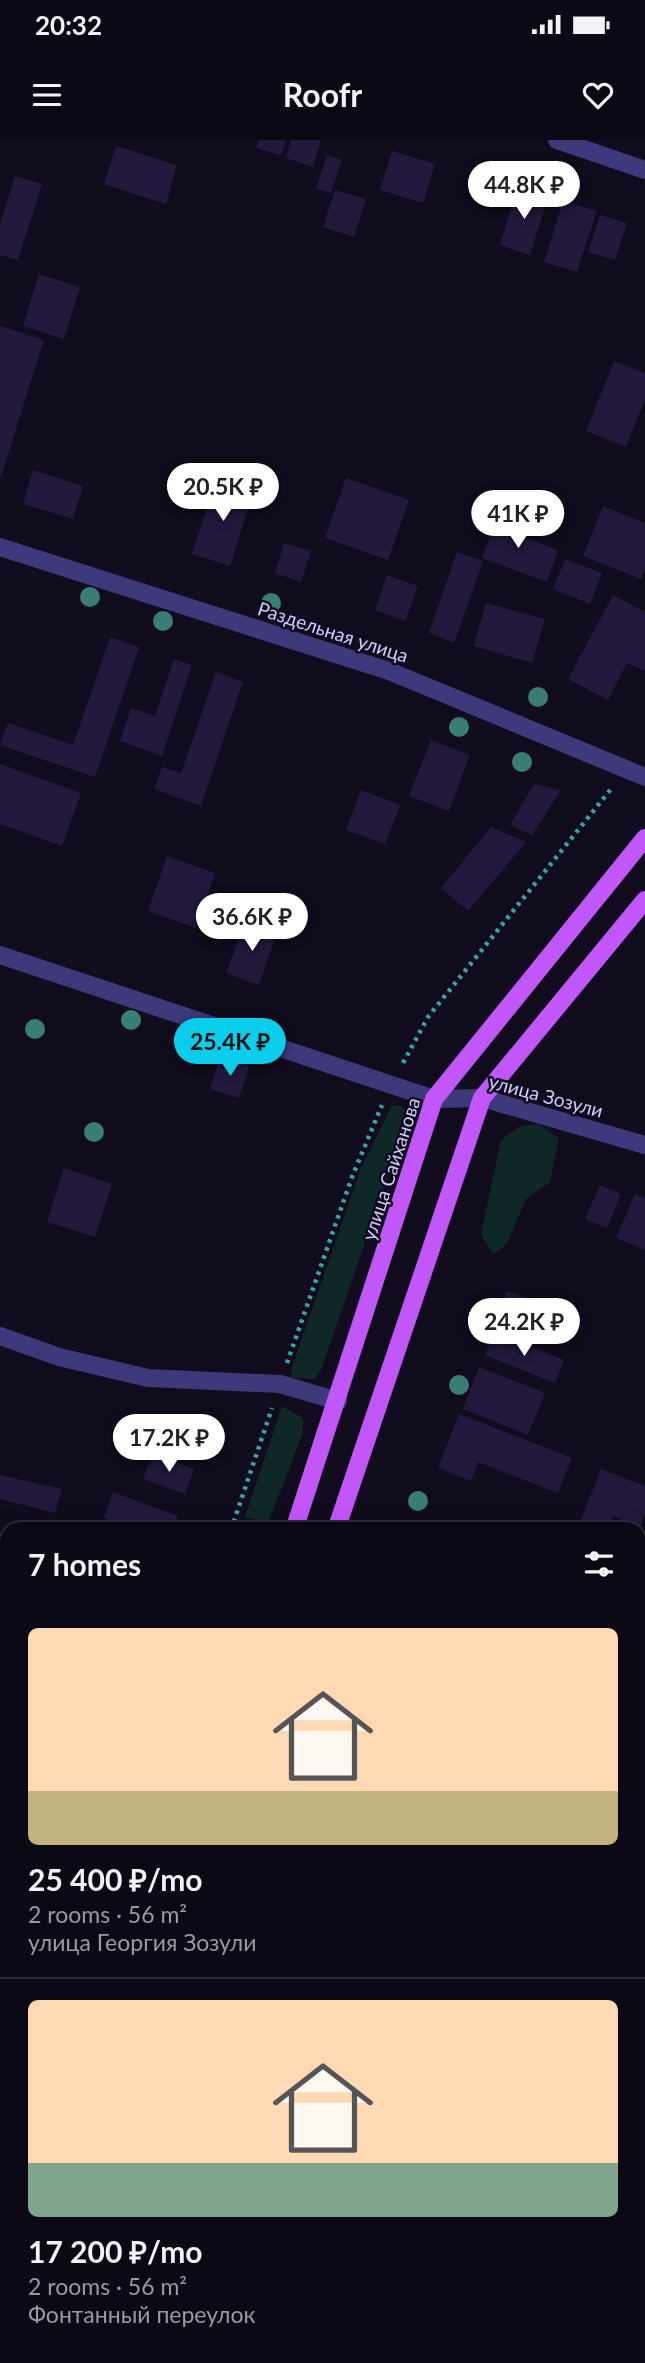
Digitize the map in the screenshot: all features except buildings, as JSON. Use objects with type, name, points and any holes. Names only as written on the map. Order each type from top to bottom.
[{"type":"main road","name":"улица Сайханова","points":[[297,1522],[434,1099],[645,838]]},
{"type":"main road","points":[[339,1522],[482,1098],[645,900]]},
{"type":"street","points":[[557,140],[645,170]]},
{"type":"street","name":"Раздельная улица","points":[[0,547],[389,671],[645,777]]},
{"type":"street","name":"улица Зозули","points":[[0,955],[434,1099],[482,1098],[645,1145]]},
{"type":"street","points":[[0,1336],[59,1357],[148,1378],[280,1384],[338,1401]]},
{"type":"green space","points":[[392,1105],[401,1106],[406,1111],[407,1121],[321,1370],[314,1379],[292,1378],[291,1370],[360,1171]]},
{"type":"green space","points":[[538,1124],[559,1138],[550,1182],[526,1199],[506,1245],[493,1255],[481,1234],[501,1140],[520,1126]]},
{"type":"green space","points":[[282,1406],[303,1418],[303,1433],[268,1522],[245,1517]]}]
